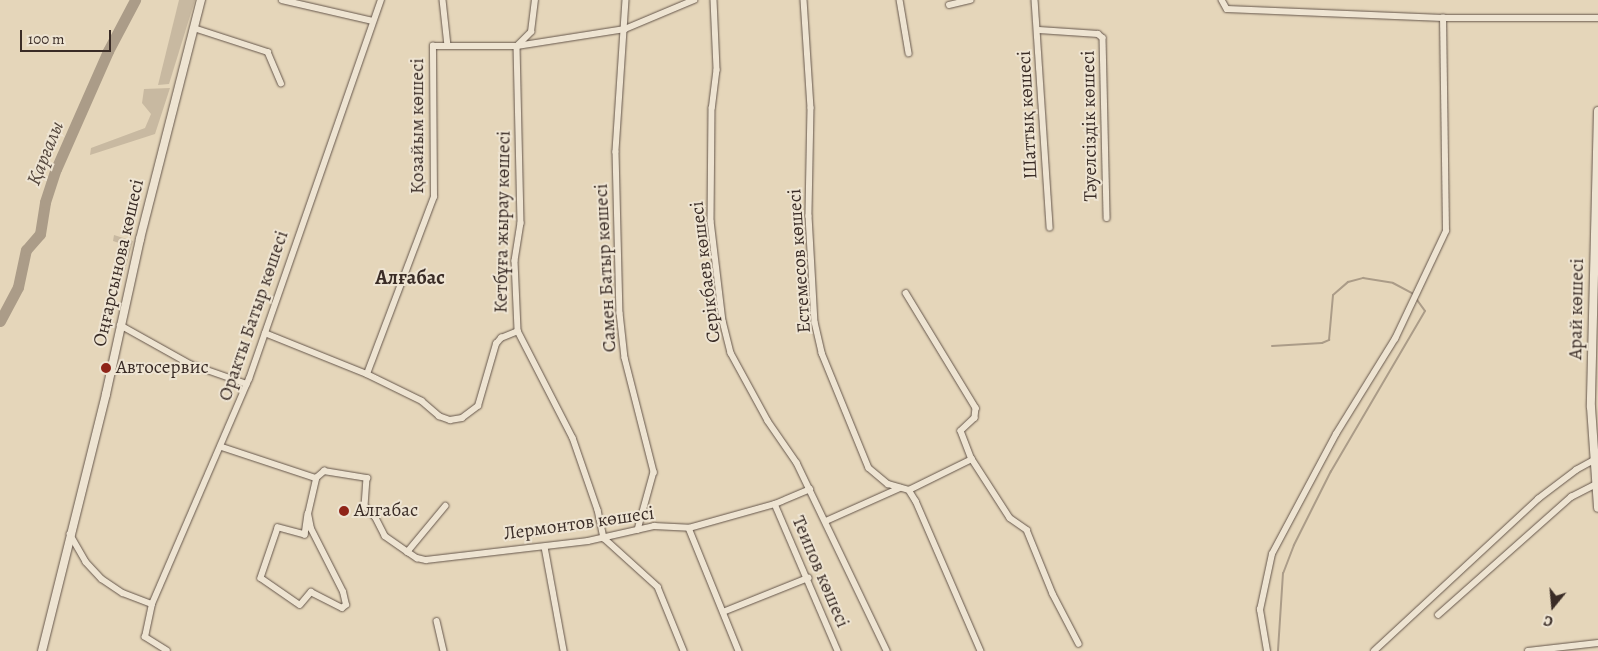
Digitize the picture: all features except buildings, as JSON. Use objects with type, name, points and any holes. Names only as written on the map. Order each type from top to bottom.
[{"type":"main road","name":"Оңғарсынова көшесі","points":[[42,651],[120,325],[201,0]]},
{"type":"main road","name":"Арай көшесі","points":[[1598,110],[1596,329],[1591,407],[1598,508]]},
{"type":"street","points":[[282,0],[373,20]]},
{"type":"street","name":"Оракты Батыр көшесі","points":[[166,651],[145,637],[152,604],[190,512],[222,447],[247,384],[381,0]]},
{"type":"street","name":"Қозайым көшесі","points":[[367,374],[434,197],[433,46],[448,46],[443,0]]},
{"type":"street","points":[[517,46],[531,32],[535,0]]},
{"type":"street","name":"Самен Батыр көшесі","points":[[626,0],[626,29],[616,152],[620,313],[625,358],[654,472],[638,530]]},
{"type":"street","points":[[448,46],[517,46],[626,29],[694,0]]},
{"type":"street","name":"Серікбаев көшесі","points":[[714,0],[717,70],[712,108],[711,221],[723,321],[731,353],[768,421],[797,463],[887,651]]},
{"type":"street","name":"Естемесов көшесі","points":[[804,0],[811,108],[809,216],[815,322],[822,353],[870,468],[888,484],[909,490]]},
{"type":"street","points":[[900,0],[909,53]]},
{"type":"street","points":[[950,5],[970,0]]},
{"type":"street","name":"Шаттық көшесі","points":[[1036,0],[1050,228]]},
{"type":"street","points":[[1222,0],[1222,5],[1227,8],[1443,18],[1598,18]]},
{"type":"street","points":[[1267,651],[1260,610],[1272,554],[1336,434],[1395,339],[1446,231],[1443,18]]},
{"type":"street","points":[[194,28],[242,41],[268,52],[282,83]]},
{"type":"street","name":"Тәуелсіздік көшесі","points":[[1039,30],[1098,34],[1103,38],[1107,218]]},
{"type":"street","name":"Кетбұға жырау көшесі","points":[[517,46],[521,223],[515,261],[518,331],[573,438],[598,510],[604,538]]},
{"type":"street","points":[[906,294],[976,408],[975,418],[961,431],[972,459],[1010,518],[1027,530],[1053,594],[1079,644]]},
{"type":"street","points":[[120,325],[190,364],[247,384]]},
{"type":"street","points":[[264,333],[367,374],[422,401],[439,416],[450,420],[462,418],[478,406],[496,344],[501,338],[518,331]]},
{"type":"street","points":[[222,447],[316,478],[308,514],[304,535],[278,528],[261,578],[300,605],[311,592],[342,608],[346,605],[343,592],[311,529],[308,514]]},
{"type":"street","points":[[972,459],[909,490],[981,651]]},
{"type":"street","points":[[1374,651],[1538,499],[1576,470],[1596,459]]},
{"type":"street","name":"Лермонтов көшесі","points":[[316,478],[331,469],[367,478],[365,506],[376,518],[385,536],[408,552],[426,560],[604,538],[654,526],[689,528],[775,504],[810,489]]},
{"type":"street","points":[[1438,615],[1570,497],[1596,484]]},
{"type":"street","points":[[826,521],[900,488]]},
{"type":"street","name":"Теипов көшесі","points":[[775,504],[838,651]]},
{"type":"street","points":[[408,552],[446,506]]},
{"type":"street","points":[[689,528],[738,651]]},
{"type":"street","points":[[70,534],[86,562],[102,579],[123,593],[152,604]]},
{"type":"street","points":[[604,538],[658,587],[684,651]]},
{"type":"street","points":[[545,546],[564,651]]},
{"type":"street","points":[[723,612],[808,578]]},
{"type":"street","points":[[438,621],[444,651]]},
{"type":"street","points":[[1528,651],[1598,643]]},
{"type":"shaded area","points":[[179,0],[195,0],[169,84],[158,85]]},
{"type":"shaded area","points":[[170,88],[155,134],[90,155],[91,148],[145,128],[151,114],[142,103],[144,89]]},
{"type":"shaded area","points":[[114,235],[133,241],[124,274],[112,271],[119,243],[113,241]]},
{"type":"waterway","name":"Қарғалы","points":[[0,321],[18,287],[26,250],[40,234],[45,202],[56,169],[108,51],[135,0]]},
{"type":"waterway","points":[[1272,346],[1322,343],[1329,340],[1333,295],[1348,282],[1363,278],[1393,283],[1412,293],[1425,311],[1331,471],[1294,545],[1283,573],[1278,651]]},
{"type":"place","name":"Автосервис","points":[[106,368]]},
{"type":"place","name":"Алгабас","points":[[344,511]]},
{"type":"district","name":"Алғабас","points":[[410,277]]}]
